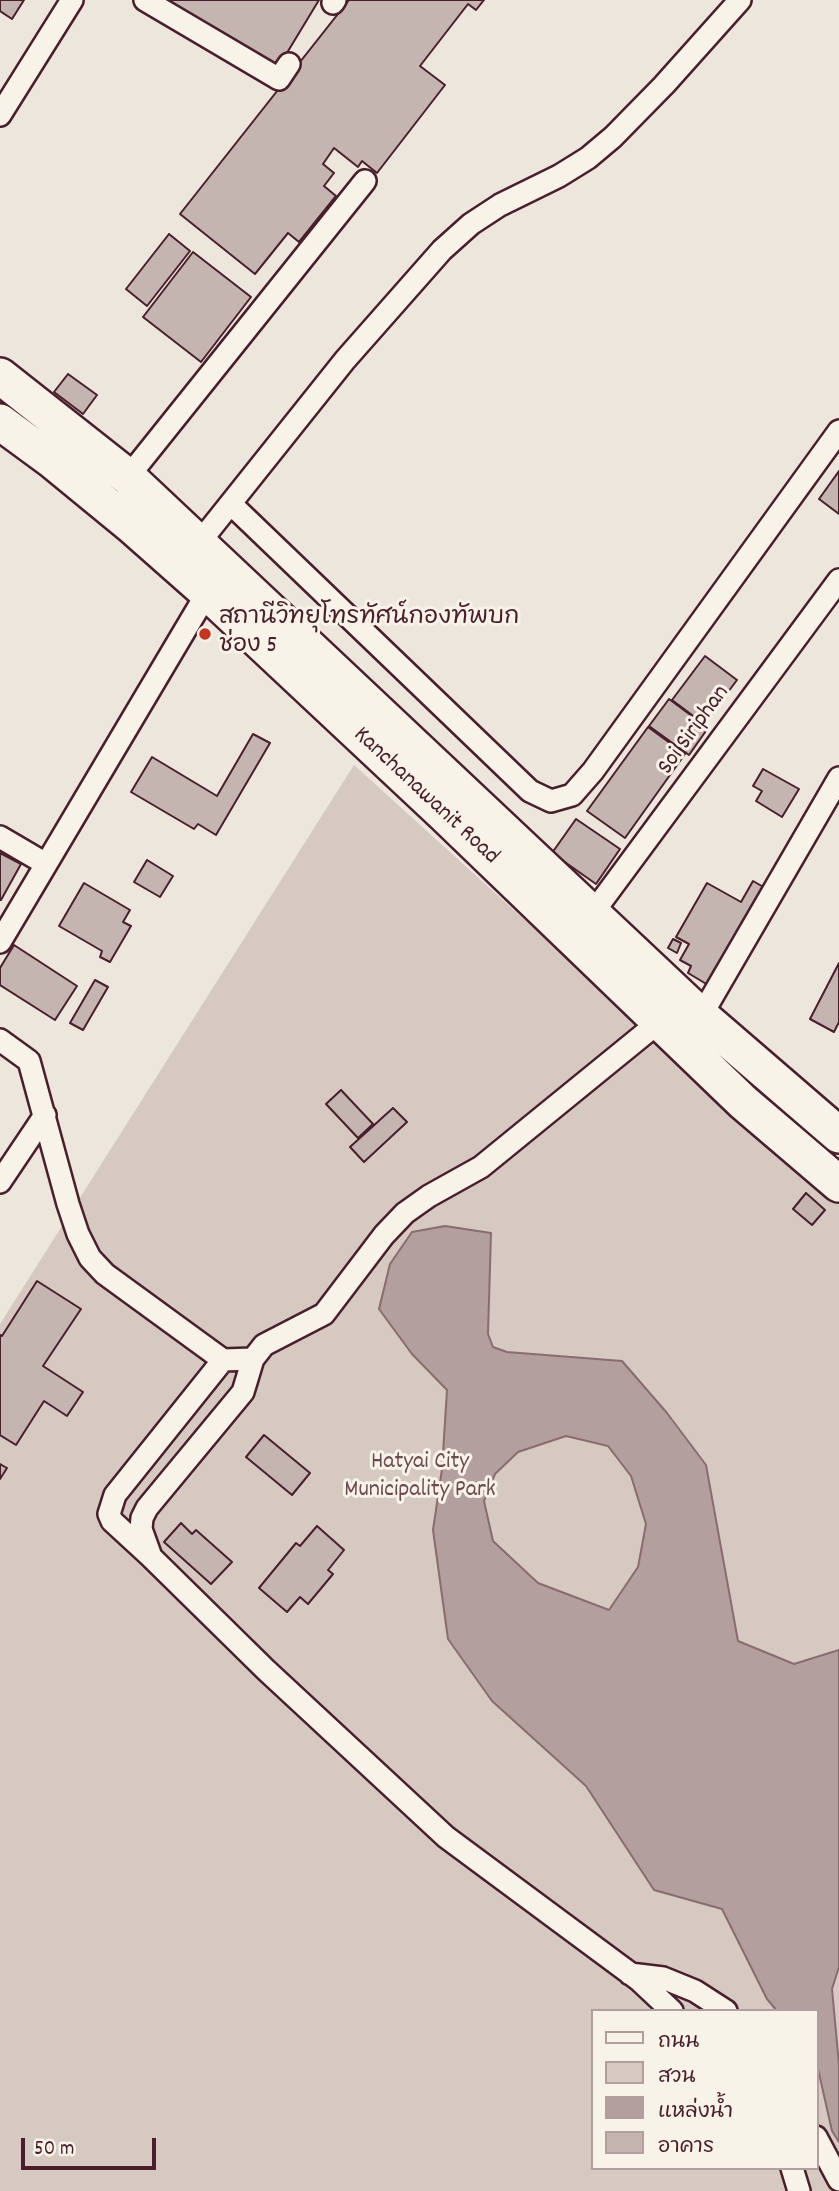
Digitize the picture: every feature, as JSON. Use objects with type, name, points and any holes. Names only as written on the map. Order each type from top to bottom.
[{"type":"main road","name":"Kanchanawanit Road","points":[[0,376],[128,477],[445,815],[659,1022],[786,1140],[839,1184]]},
{"type":"main road","name":"Kanchanawanit Road","points":[[0,422],[131,524],[210,567],[702,1016],[839,1135]]},
{"type":"street","points":[[0,115],[72,0]]},
{"type":"street","points":[[145,0],[279,79],[289,64]]},
{"type":"street","points":[[0,942],[210,567],[231,504],[345,360],[442,250],[500,205],[559,176],[588,158],[613,137],[664,85],[740,0]]},
{"type":"street","points":[[128,477],[365,181]]},
{"type":"street","points":[[231,504],[530,791],[551,801],[572,795],[593,771],[839,431]]},
{"type":"street","name":"Soi Siriphan","points":[[592,914],[839,580]]},
{"type":"street","points":[[702,1016],[839,778]]},
{"type":"street","points":[[0,837],[46,864]]},
{"type":"street","points":[[150,1556],[141,1529],[142,1518],[161,1489],[243,1392],[253,1359],[264,1345],[324,1314],[384,1235],[405,1213],[429,1196],[481,1167],[659,1022]]},
{"type":"street","points":[[0,1040],[29,1061],[72,1214],[90,1258],[105,1274],[223,1360],[253,1359]]},
{"type":"street","points":[[0,1182],[45,1115]]},
{"type":"street","points":[[223,1360],[135,1468],[110,1505],[109,1518],[266,1670],[446,1837],[639,1980],[669,2009]]},
{"type":"street","points":[[628,1974],[663,1978],[695,1991],[723,2009]]},
{"type":"street","points":[[818,2141],[839,2180]]},
{"type":"street","points":[[793,2170],[799,2191]]},
{"type":"green space","name":"Hatyai City Municipality Park","points":[[354,765],[839,1205],[839,2191],[0,2191],[0,1324]]},
{"type":"water","points":[[445,1226],[491,1233],[488,1334],[493,1347],[507,1352],[622,1361],[667,1413],[706,1465],[738,1641],[794,1664],[839,1650],[839,1967],[832,1989],[839,2065],[839,2142],[832,2131],[818,2069],[818,2009],[775,2009],[767,1999],[722,1909],[654,1890],[586,1786],[492,1701],[448,1639],[433,1530],[442,1469],[447,1390],[412,1354],[379,1309],[390,1264],[412,1232]],"holes":[[[566,1436],[608,1446],[631,1476],[646,1524],[638,1567],[609,1610],[538,1583],[493,1541],[484,1501],[495,1474],[518,1452]]]},
{"type":"building","points":[[0,0],[24,0],[12,19],[0,11]]},
{"type":"building","points":[[159,0],[319,0],[276,71]]},
{"type":"building","points":[[349,0],[484,0],[476,10],[468,4],[420,66],[445,85],[377,173],[362,161],[358,167],[334,148],[323,164],[334,173],[324,186],[336,196],[299,242],[288,233],[255,274],[180,214]]},
{"type":"building","points":[[169,234],[190,251],[147,306],[126,289]]},
{"type":"building","points":[[193,252],[251,297],[201,362],[143,317]]},
{"type":"building","points":[[68,374],[97,395],[83,414],[54,392]]},
{"type":"building","points":[[839,471],[839,514],[819,499]]},
{"type":"building","points":[[705,656],[737,680],[704,724],[672,700]]},
{"type":"building","points":[[669,699],[708,728],[689,755],[649,726]]},
{"type":"building","points":[[648,727],[685,754],[625,838],[587,811]]},
{"type":"building","points":[[253,734],[270,743],[216,835],[198,824],[194,829],[131,792],[152,757],[217,796]]},
{"type":"building","points":[[763,769],[799,789],[782,817],[756,801],[762,791],[753,786]]},
{"type":"building","points":[[576,819],[620,849],[596,884],[552,853]]},
{"type":"building","points":[[0,853],[21,864],[1,900],[0,900]]},
{"type":"building","points":[[147,860],[173,876],[160,897],[134,882]]},
{"type":"building","points":[[753,881],[767,889],[708,985],[688,973],[691,966],[680,960],[689,944],[676,937],[707,883],[741,902]]},
{"type":"building","points":[[84,883],[130,910],[123,922],[131,926],[110,962],[100,957],[102,951],[59,926]]},
{"type":"building","points":[[673,939],[681,943],[677,953],[668,948]]},
{"type":"building","points":[[14,945],[77,986],[55,1020],[0,985],[0,968]]},
{"type":"building","points":[[839,963],[839,1022],[834,1032],[810,1019]]},
{"type":"building","points":[[95,980],[108,987],[83,1030],[70,1023]]},
{"type":"building","points":[[341,1090],[373,1124],[358,1138],[326,1104]]},
{"type":"building","points":[[393,1108],[407,1122],[364,1162],[350,1147]]},
{"type":"building","points":[[806,1193],[825,1210],[812,1225],[793,1209]]},
{"type":"building","points":[[37,1281],[81,1309],[43,1366],[83,1392],[67,1416],[44,1401],[16,1445],[0,1435],[0,1335],[2,1336]]},
{"type":"building","points":[[264,1435],[310,1473],[292,1495],[246,1457]]},
{"type":"building","points":[[0,1464],[7,1468],[0,1479]]},
{"type":"building","points":[[181,1523],[192,1534],[196,1530],[232,1562],[211,1584],[164,1542]]},
{"type":"building","points":[[317,1526],[344,1550],[328,1570],[333,1574],[308,1604],[300,1597],[287,1612],[259,1588],[296,1543],[300,1546]]},
{"type":"place","name":"สถานีวิทยุโทรทัศน์กองทัพบก ช่อง 5","points":[[205,634]]}]
